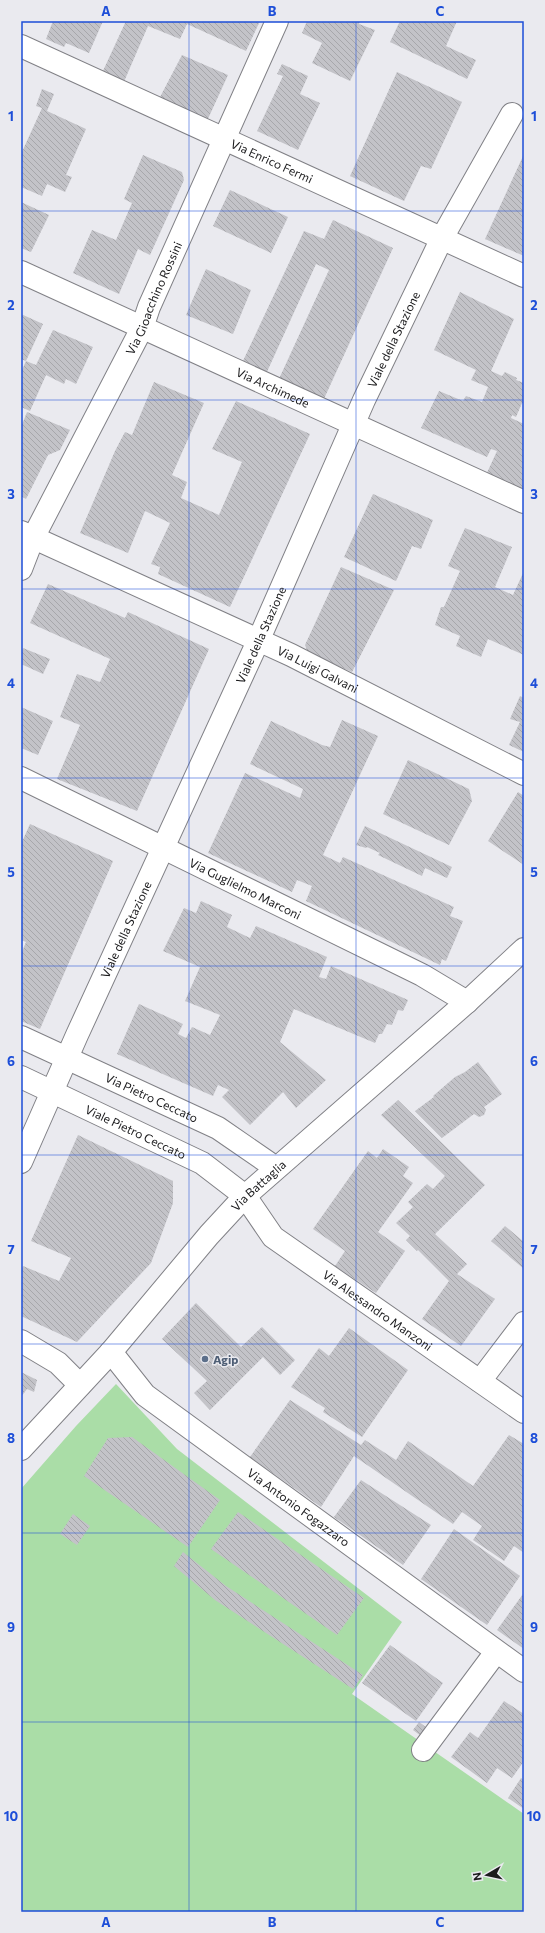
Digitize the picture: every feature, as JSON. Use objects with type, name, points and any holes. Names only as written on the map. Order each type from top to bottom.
[{"type":"street","name":"Via Gioacchino Rossini","points":[[21,570],[27,535],[142,328],[149,307],[277,21]]},
{"type":"street","name":"Via Enrico Fermi","points":[[21,46],[524,276]]},
{"type":"street","name":"Viale della Stazione","points":[[21,1162],[67,1058],[259,639],[353,424],[442,238],[512,114]]},
{"type":"street","name":"Via Archimede","points":[[21,272],[524,502]]},
{"type":"street","name":"Via Luigi Galvani","points":[[27,535],[259,639],[524,774]]},
{"type":"street","name":"Via Guglielmo Marconi","points":[[21,778],[165,847],[422,975],[467,1002]]},
{"type":"street","name":"Via Battaglia","points":[[21,1449],[111,1352],[209,1235],[245,1196],[467,1002],[524,949]]},
{"type":"street","name":"Via Pietro Ceccato","points":[[21,1037],[218,1128],[276,1168]]},
{"type":"street","name":"Viale Pietro Ceccato","points":[[21,1077],[202,1163],[245,1196]]},
{"type":"street","name":"Via Alessandro Manzoni","points":[[245,1196],[273,1237],[524,1412]]},
{"type":"street","points":[[480,1381],[524,1323]]},
{"type":"street","points":[[21,1341],[58,1363],[80,1385]]},
{"type":"street","name":"Via Antonio Fogazzaro","points":[[111,1352],[145,1395],[524,1671]]},
{"type":"street","points":[[423,1750],[496,1652]]},
{"type":"green space","points":[[116,1384],[177,1449],[402,1622],[352,1694],[524,1814],[524,1912],[21,1912],[21,1489],[76,1426]]},
{"type":"building","points":[[53,21],[103,21],[89,53],[66,43],[64,47],[46,39]]},
{"type":"building","points":[[126,21],[260,21],[246,51],[187,24],[180,39],[148,26],[123,84],[102,73]]},
{"type":"building","points":[[307,21],[360,21],[359,24],[375,30],[350,81],[312,63],[322,43],[302,33]]},
{"type":"building","points":[[400,21],[457,21],[446,46],[476,60],[467,79],[390,42]]},
{"type":"building","points":[[182,55],[228,75],[207,121],[159,99]]},
{"type":"building","points":[[282,64],[308,76],[300,94],[320,103],[298,150],[257,131],[283,76],[277,74]]},
{"type":"building","points":[[397,72],[462,102],[431,169],[421,166],[404,201],[350,176]]},
{"type":"building","points":[[42,89],[54,94],[47,111],[86,129],[66,175],[72,177],[65,192],[47,184],[42,196],[21,187],[21,154],[42,108],[36,106]]},
{"type":"building","points":[[524,154],[524,256],[485,239]]},
{"type":"building","points":[[143,155],[182,172],[184,180],[150,255],[138,249],[119,294],[73,273],[92,230],[116,240],[132,203],[124,199]]},
{"type":"building","points":[[230,190],[288,217],[271,253],[213,226]]},
{"type":"building","points":[[21,202],[49,215],[31,252],[21,248]]},
{"type":"building","points":[[333,220],[393,248],[323,401],[278,381],[329,270],[316,264],[266,374],[242,363],[304,231],[324,239]]},
{"type":"building","points":[[206,269],[251,290],[233,334],[186,315]]},
{"type":"building","points":[[460,292],[514,319],[491,371],[502,376],[505,372],[517,378],[516,380],[524,383],[524,404],[522,403],[516,417],[512,415],[511,418],[524,424],[524,491],[485,477],[497,451],[491,449],[487,457],[421,428],[439,391],[463,401],[466,396],[482,402],[488,387],[471,380],[476,370],[434,350]]},
{"type":"building","points":[[21,314],[43,324],[26,361],[21,359]]},
{"type":"building","points":[[53,330],[93,347],[76,384],[66,379],[64,384],[46,375],[30,411],[21,407],[21,372],[26,361],[36,365]]},
{"type":"building","points":[[154,382],[204,403],[172,475],[187,482],[181,498],[219,515],[242,462],[212,449],[236,401],[310,434],[230,607],[158,574],[160,567],[151,564],[170,523],[145,511],[128,553],[80,533],[115,451],[125,432],[132,435]]},
{"type":"building","points":[[27,412],[70,430],[60,450],[48,455],[26,499],[21,496],[21,427]]},
{"type":"building","points":[[373,494],[433,520],[421,549],[412,546],[396,581],[344,557]]},
{"type":"building","points":[[465,528],[512,547],[495,587],[513,595],[524,571],[524,655],[488,639],[481,657],[456,646],[460,636],[435,625],[441,607],[444,607],[460,571],[448,566]]},
{"type":"building","points":[[341,567],[394,590],[352,672],[308,653],[305,645]]},
{"type":"building","points":[[48,584],[125,618],[128,612],[209,649],[137,811],[57,779],[80,725],[60,717],[77,674],[100,682],[110,659],[30,623]]},
{"type":"building","points":[[23,648],[50,659],[43,674],[21,664],[21,653]]},
{"type":"building","points":[[520,696],[524,698],[524,752],[509,745],[520,722],[510,719]]},
{"type":"building","points":[[21,707],[53,721],[38,755],[21,748]]},
{"type":"building","points":[[342,720],[378,736],[323,855],[340,863],[343,857],[454,907],[450,916],[463,921],[446,961],[442,959],[440,965],[306,901],[312,886],[297,880],[292,892],[208,853],[245,773],[300,798],[303,789],[250,764],[271,721],[322,745],[330,747]]},
{"type":"building","points":[[408,760],[469,789],[472,801],[449,845],[383,814]]},
{"type":"building","points":[[518,792],[524,796],[524,865],[488,841]]},
{"type":"building","points":[[30,824],[113,861],[40,1029],[21,1021],[21,954],[26,942],[21,940],[21,844]]},
{"type":"building","points":[[365,826],[452,867],[447,878],[425,868],[422,876],[378,855],[380,853],[367,847],[356,845]]},
{"type":"building","points":[[201,901],[232,915],[227,927],[250,938],[256,926],[327,957],[319,977],[326,979],[331,966],[408,1000],[403,1011],[398,1010],[392,1025],[387,1024],[382,1034],[379,1034],[375,1043],[294,1009],[280,1042],[326,1080],[296,1108],[283,1092],[250,1125],[222,1097],[229,1090],[218,1085],[213,1096],[117,1054],[139,1004],[183,1024],[178,1034],[186,1038],[192,1027],[210,1035],[220,1015],[185,1001],[200,967],[163,951],[184,908],[196,913]]},
{"type":"building","points":[[478,1062],[502,1094],[484,1107],[486,1110],[484,1115],[479,1117],[474,1114],[442,1138],[415,1111],[434,1097],[433,1096],[455,1077],[465,1072]]},
{"type":"building","points":[[398,1100],[485,1185],[435,1234],[467,1264],[457,1274],[495,1299],[461,1346],[422,1319],[449,1281],[406,1240],[410,1236],[396,1223],[413,1207],[408,1202],[427,1184],[433,1189],[445,1176],[381,1115]]},
{"type":"building","points":[[78,1135],[173,1181],[173,1203],[151,1263],[77,1342],[21,1316],[21,1270],[23,1266],[59,1281],[71,1258],[31,1241]]},
{"type":"building","points":[[383,1149],[409,1167],[403,1176],[413,1183],[378,1232],[405,1251],[376,1293],[335,1266],[345,1251],[313,1229],[368,1151],[377,1158]]},
{"type":"building","points":[[505,1226],[524,1242],[524,1269],[491,1241]]},
{"type":"building","points":[[196,1303],[241,1347],[262,1327],[295,1360],[280,1375],[263,1357],[210,1410],[194,1393],[207,1381],[162,1339]]},
{"type":"building","points":[[349,1328],[408,1370],[362,1437],[323,1412],[325,1408],[291,1387],[319,1348],[329,1356]]},
{"type":"building","points":[[21,1372],[37,1380],[34,1392],[27,1389],[21,1397]]},
{"type":"building","points":[[290,1400],[361,1445],[365,1440],[396,1460],[408,1441],[473,1486],[509,1435],[524,1444],[524,1553],[514,1546],[504,1561],[473,1540],[482,1526],[462,1512],[453,1524],[354,1456],[321,1507],[250,1457]]},
{"type":"building","points":[[132,1437],[220,1500],[188,1547],[84,1476],[108,1438]]},
{"type":"building","points":[[361,1480],[431,1525],[403,1565],[334,1517]]},
{"type":"building","points":[[238,1512],[364,1598],[337,1635],[211,1549]]},
{"type":"building","points":[[73,1514],[90,1526],[77,1545],[60,1534]]},
{"type":"building","points":[[454,1529],[520,1576],[487,1625],[421,1579]]},
{"type":"building","points":[[183,1552],[226,1586],[363,1675],[353,1689],[215,1600],[174,1566]]},
{"type":"building","points":[[523,1594],[524,1595],[524,1649],[497,1630]]},
{"type":"building","points":[[390,1645],[443,1683],[416,1721],[362,1683]]},
{"type":"building","points":[[504,1701],[524,1714],[524,1761],[512,1778],[497,1768],[487,1783],[451,1757],[470,1732],[478,1738]]},
{"type":"building","points":[[419,1722],[427,1728],[421,1736],[413,1730]]},
{"type":"building","points":[[521,1778],[524,1780],[524,1809],[508,1798]]},
{"type":"place","name":"Agip","points":[[205,1359]]}]
